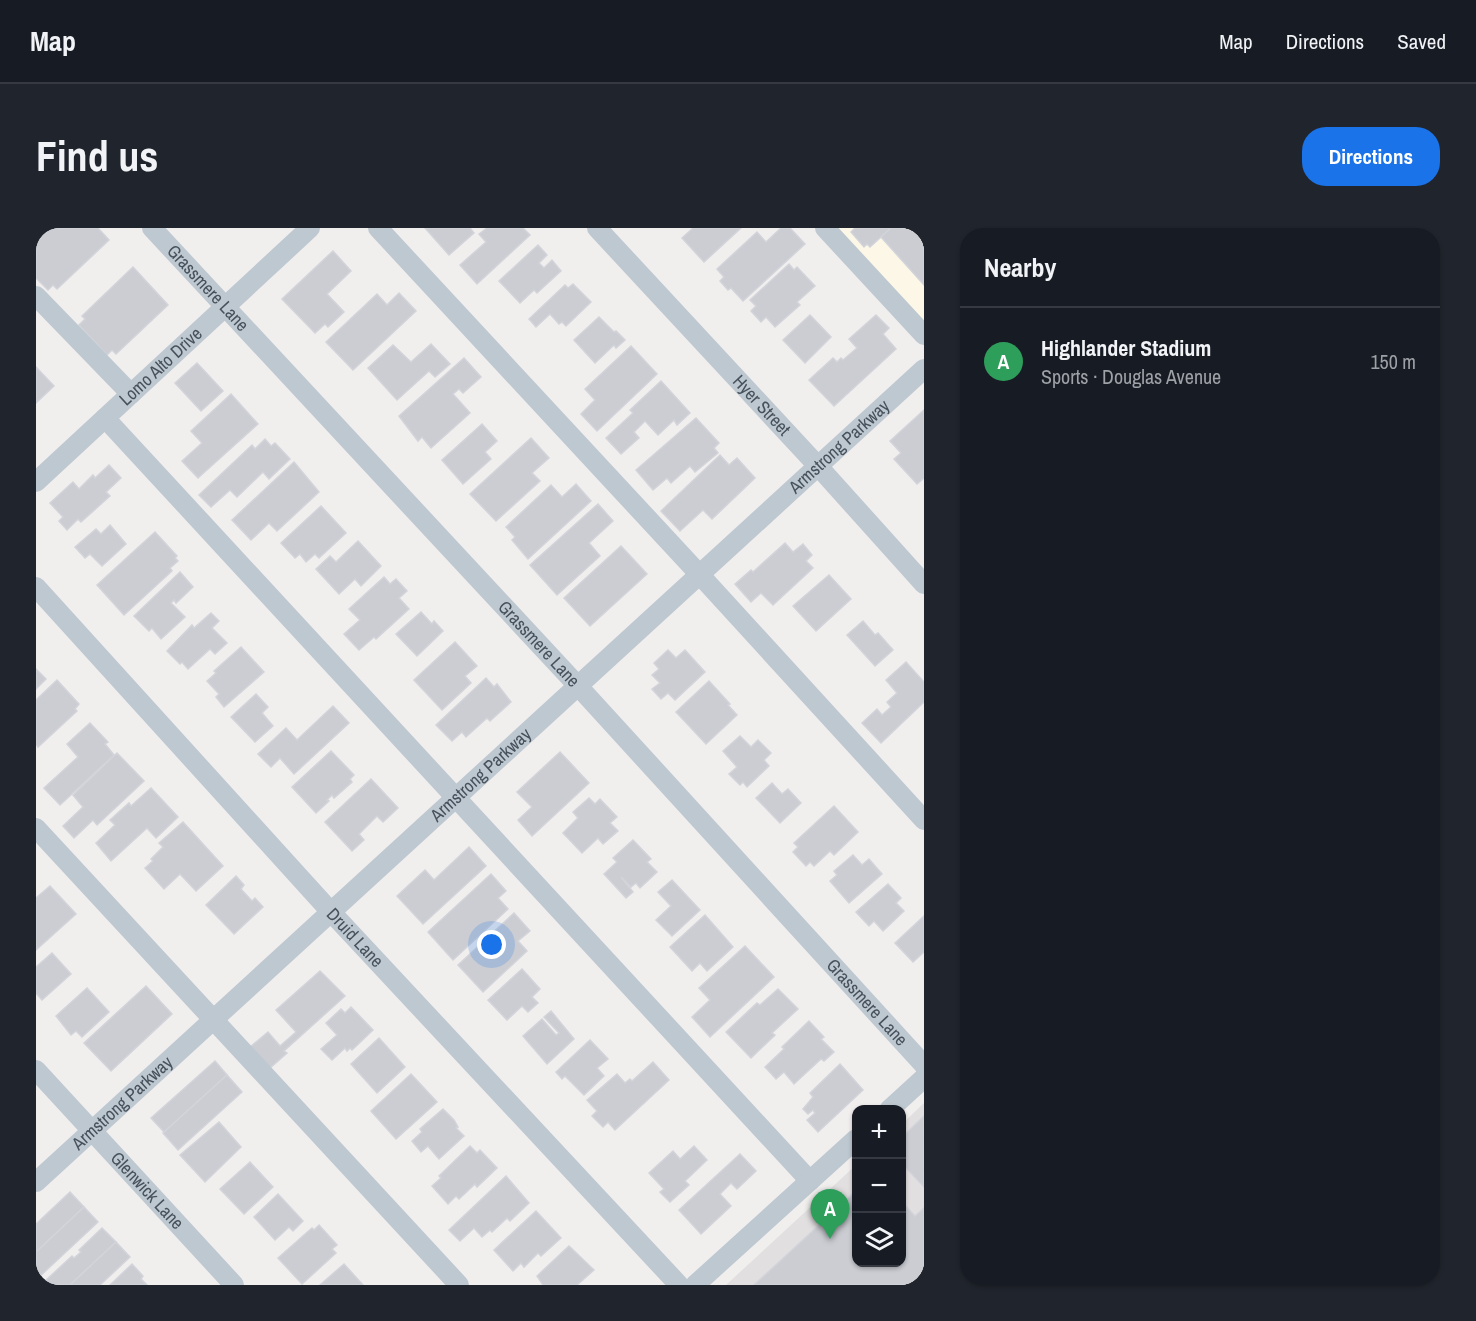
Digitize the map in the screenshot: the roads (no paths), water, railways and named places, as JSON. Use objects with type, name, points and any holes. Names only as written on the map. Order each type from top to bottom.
[{"type":"street","name":"Grassmere Lane","points":[[152,228],[578,686],[924,1065]]},
{"type":"street","name":"Lomo Alto Drive","points":[[36,482],[310,228]]},
{"type":"street","points":[[378,228],[700,574],[924,820]]},
{"type":"street","name":"Hyer Street","points":[[597,228],[924,584]]},
{"type":"street","points":[[825,228],[924,334]]},
{"type":"street","points":[[36,296],[131,394]]},
{"type":"street","name":"Armstrong Parkway","points":[[36,1182],[924,369]]},
{"type":"street","points":[[105,418],[810,1181]]},
{"type":"street","name":"Druid Lane","points":[[36,587],[331,912],[679,1285]]},
{"type":"street","points":[[36,828],[459,1285]]},
{"type":"street","name":"Glenwick Lane","points":[[36,1070],[234,1285]]},
{"type":"street","points":[[894,1105],[924,1078]]},
{"type":"street","points":[[695,1285],[852,1143]]},
{"type":"place","name":"Highlander Stadium","points":[[830,1239]]}]
